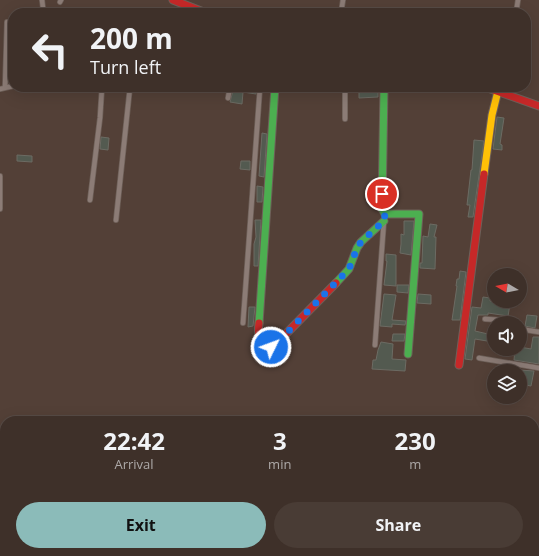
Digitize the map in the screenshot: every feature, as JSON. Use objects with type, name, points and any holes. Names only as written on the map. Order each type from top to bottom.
[{"type":"street","points":[[42,0],[42,8]]},
{"type":"street","points":[[173,0],[193,8]]},
{"type":"street","points":[[2,89],[6,22]]},
{"type":"street","points":[[90,200],[102,92]]},
{"type":"street","points":[[116,220],[129,92]]},
{"type":"street","points":[[228,98],[229,92]]},
{"type":"street","points":[[243,323],[260,92]]},
{"type":"street","points":[[275,92],[258,332],[260,344],[265,347],[275,345],[349,269],[357,248],[361,242],[384,218],[416,213],[419,214],[408,354]]},
{"type":"street","points":[[344,92],[345,119]]},
{"type":"street","points":[[375,344],[384,218],[382,209],[384,92]]},
{"type":"street","points":[[459,365],[492,115],[497,92]]},
{"type":"street","points":[[505,92],[539,106]]},
{"type":"street","points":[[0,176],[0,209]]},
{"type":"street","points":[[527,330],[539,332]]},
{"type":"street","points":[[479,358],[539,368]]},
{"type":"building","points":[[233,92],[243,92],[242,104],[230,102]]},
{"type":"building","points":[[243,92],[256,92],[256,94]]},
{"type":"building","points":[[359,92],[378,92],[378,97],[359,98]]},
{"type":"building","points":[[497,117],[504,118],[500,144],[502,145],[502,150],[493,149]]},
{"type":"building","points":[[262,133],[267,134],[264,177],[259,176]]},
{"type":"building","points":[[101,137],[109,138],[108,150],[100,149]]},
{"type":"building","points":[[474,140],[484,141],[473,217],[468,217],[470,205],[467,205],[472,170]]},
{"type":"building","points":[[17,155],[32,156],[32,162],[17,161]]},
{"type":"building","points":[[241,161],[250,161],[250,170],[240,169]]},
{"type":"building","points":[[257,186],[263,187],[262,202],[257,202]]},
{"type":"building","points":[[255,220],[261,220],[258,266],[254,266],[254,244],[256,237]]},
{"type":"building","points":[[404,221],[414,221],[411,255],[400,253],[401,234],[404,235]]},
{"type":"building","points":[[430,224],[437,225],[434,237],[436,237],[435,269],[420,268],[420,263],[422,263],[423,236],[428,237]]},
{"type":"building","points":[[386,254],[396,255],[396,286],[384,285],[387,261]]},
{"type":"building","points":[[460,271],[466,272],[460,320],[452,320],[457,279],[459,279]]},
{"type":"building","points":[[397,285],[409,285],[408,293],[397,292]]},
{"type":"building","points":[[384,294],[396,295],[392,320],[406,321],[405,325],[392,324],[392,327],[380,326]]},
{"type":"building","points":[[418,294],[431,295],[431,304],[417,303]]},
{"type":"building","points":[[483,297],[487,298],[487,308],[509,308],[508,316],[488,313],[488,315],[478,315],[475,331],[487,334],[487,341],[475,339],[472,360],[465,359],[472,307],[481,308]]},
{"type":"building","points":[[249,307],[255,307],[253,326],[248,327]]},
{"type":"building","points":[[527,316],[537,316],[535,328],[527,326]]},
{"type":"building","points":[[393,334],[405,334],[404,341],[392,341]]},
{"type":"building","points":[[533,337],[539,337],[539,364],[514,360],[514,356],[527,356],[527,348],[531,349]]},
{"type":"building","points":[[381,342],[393,344],[392,359],[406,360],[405,371],[372,369],[373,360],[376,360]]},
{"type":"building","points":[[527,370],[534,371],[531,386],[527,385]]},
{"type":"traffic: fast","points":[[259,323],[275,92]]},
{"type":"traffic: fast","points":[[384,92],[382,209],[385,214],[419,214],[408,354]]},
{"type":"traffic: fast","points":[[336,283],[349,269],[357,248],[361,242],[384,221]]},
{"type":"traffic: slow","points":[[484,174],[492,115],[498,92]]},
{"type":"traffic: jam","points":[[173,0],[193,8]]},
{"type":"traffic: jam","points":[[499,92],[539,106]]},
{"type":"traffic: jam","points":[[459,365],[484,174]]},
{"type":"traffic: jam","points":[[259,323],[259,337],[262,343],[268,347],[275,345],[336,283]]},
{"type":"route","points":[[271,347],[275,345],[349,269],[357,248],[361,242],[384,221],[385,214],[383,213],[382,209],[382,194]]}]
